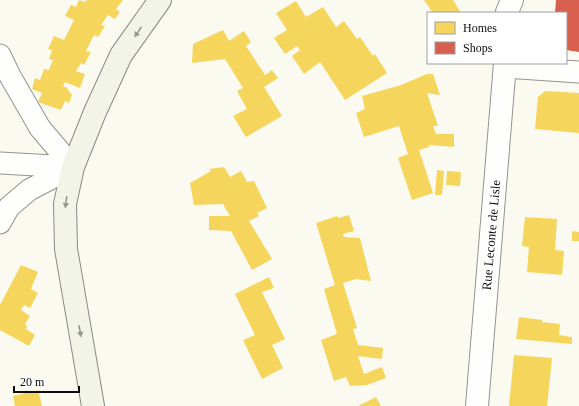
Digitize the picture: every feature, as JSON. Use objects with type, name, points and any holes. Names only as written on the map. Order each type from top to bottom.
[{"type":"main road","points":[[93,406],[66,249],[65,204],[73,167],[95,112],[122,55],[160,0]]},
{"type":"street","points":[[504,0],[507,12]]},
{"type":"street","points":[[507,12],[512,0]]},
{"type":"street","points":[[0,55],[10,76],[40,128],[73,167]]},
{"type":"street","points":[[505,65],[579,72]]},
{"type":"street","name":"Rue Leconte de Lisle","points":[[477,406],[505,65]]},
{"type":"street","points":[[0,163],[73,167]]},
{"type":"street","points":[[0,223],[9,207],[29,190],[73,167]]},
{"type":"building: Homes","points":[[79,0],[85,2],[87,0],[123,0],[116,9],[120,12],[115,19],[108,15],[101,25],[105,26],[98,37],[94,35],[86,51],[91,52],[84,65],[81,63],[76,71],[85,74],[80,88],[65,82],[63,87],[66,87],[72,95],[69,103],[65,101],[61,110],[38,102],[42,93],[32,89],[35,78],[40,80],[44,69],[49,70],[53,60],[49,59],[52,50],[48,49],[54,36],[64,40],[74,20],[65,16],[71,5],[76,7]]},
{"type":"building: Homes","points":[[424,0],[453,0],[460,12],[432,12]]},
{"type":"building: Homes","points":[[296,1],[306,17],[323,7],[336,27],[344,21],[357,39],[360,37],[373,56],[375,54],[387,73],[345,100],[320,62],[304,74],[292,56],[300,50],[297,46],[285,54],[274,38],[287,30],[276,13]]},
{"type":"building: Homes","points":[[223,30],[229,41],[244,31],[251,42],[246,46],[265,75],[272,70],[278,78],[264,87],[282,116],[246,137],[233,116],[247,109],[237,91],[243,88],[225,59],[192,63],[193,44]]},
{"type":"building: Homes","points":[[427,74],[433,74],[440,95],[427,93],[438,126],[433,126],[436,134],[454,134],[454,147],[429,145],[429,147],[419,150],[433,193],[412,200],[398,158],[408,154],[399,126],[364,137],[356,113],[365,109],[362,96],[401,85]]},
{"type":"building: Homes","points":[[545,91],[579,93],[579,133],[535,129],[538,97]]},
{"type":"building: Homes","points":[[224,167],[230,177],[241,171],[247,182],[254,181],[267,208],[257,213],[259,216],[249,221],[272,259],[252,270],[231,231],[209,230],[209,216],[230,216],[223,204],[194,205],[190,183],[211,171],[209,169]]},
{"type":"building: Homes","points":[[437,170],[444,171],[442,195],[435,195]]},
{"type":"building: Homes","points":[[447,171],[461,172],[460,186],[446,185]]},
{"type":"building: Homes","points":[[349,215],[354,231],[343,234],[344,237],[360,238],[371,281],[356,279],[343,283],[357,328],[353,329],[358,345],[383,348],[382,359],[358,356],[364,374],[382,367],[386,378],[367,385],[350,386],[346,377],[334,381],[321,340],[337,334],[324,289],[335,285],[316,223],[337,216],[338,218]]},
{"type":"building: Homes","points":[[525,217],[557,219],[555,250],[564,251],[562,275],[527,272],[529,247],[522,246]]},
{"type":"building: Homes","points":[[572,231],[579,232],[579,241],[572,241]]},
{"type":"building: Homes","points":[[21,265],[38,272],[31,289],[38,293],[30,308],[24,305],[21,310],[30,316],[25,324],[27,326],[26,329],[35,335],[29,346],[0,330],[0,305]]},
{"type":"building: Homes","points":[[269,277],[274,288],[262,292],[285,339],[272,345],[283,368],[262,379],[243,340],[255,335],[235,294]]},
{"type":"building: Homes","points":[[519,317],[560,324],[559,335],[572,337],[572,344],[516,339]]},
{"type":"building: Homes","points":[[514,355],[552,358],[547,406],[509,406]]},
{"type":"building: Homes","points":[[38,390],[42,406],[15,406],[13,396]]},
{"type":"building: Homes","points":[[376,397],[381,406],[358,406]]},
{"type":"building: Shops","points":[[556,0],[579,0],[579,52],[567,50],[567,12],[555,12]]}]
